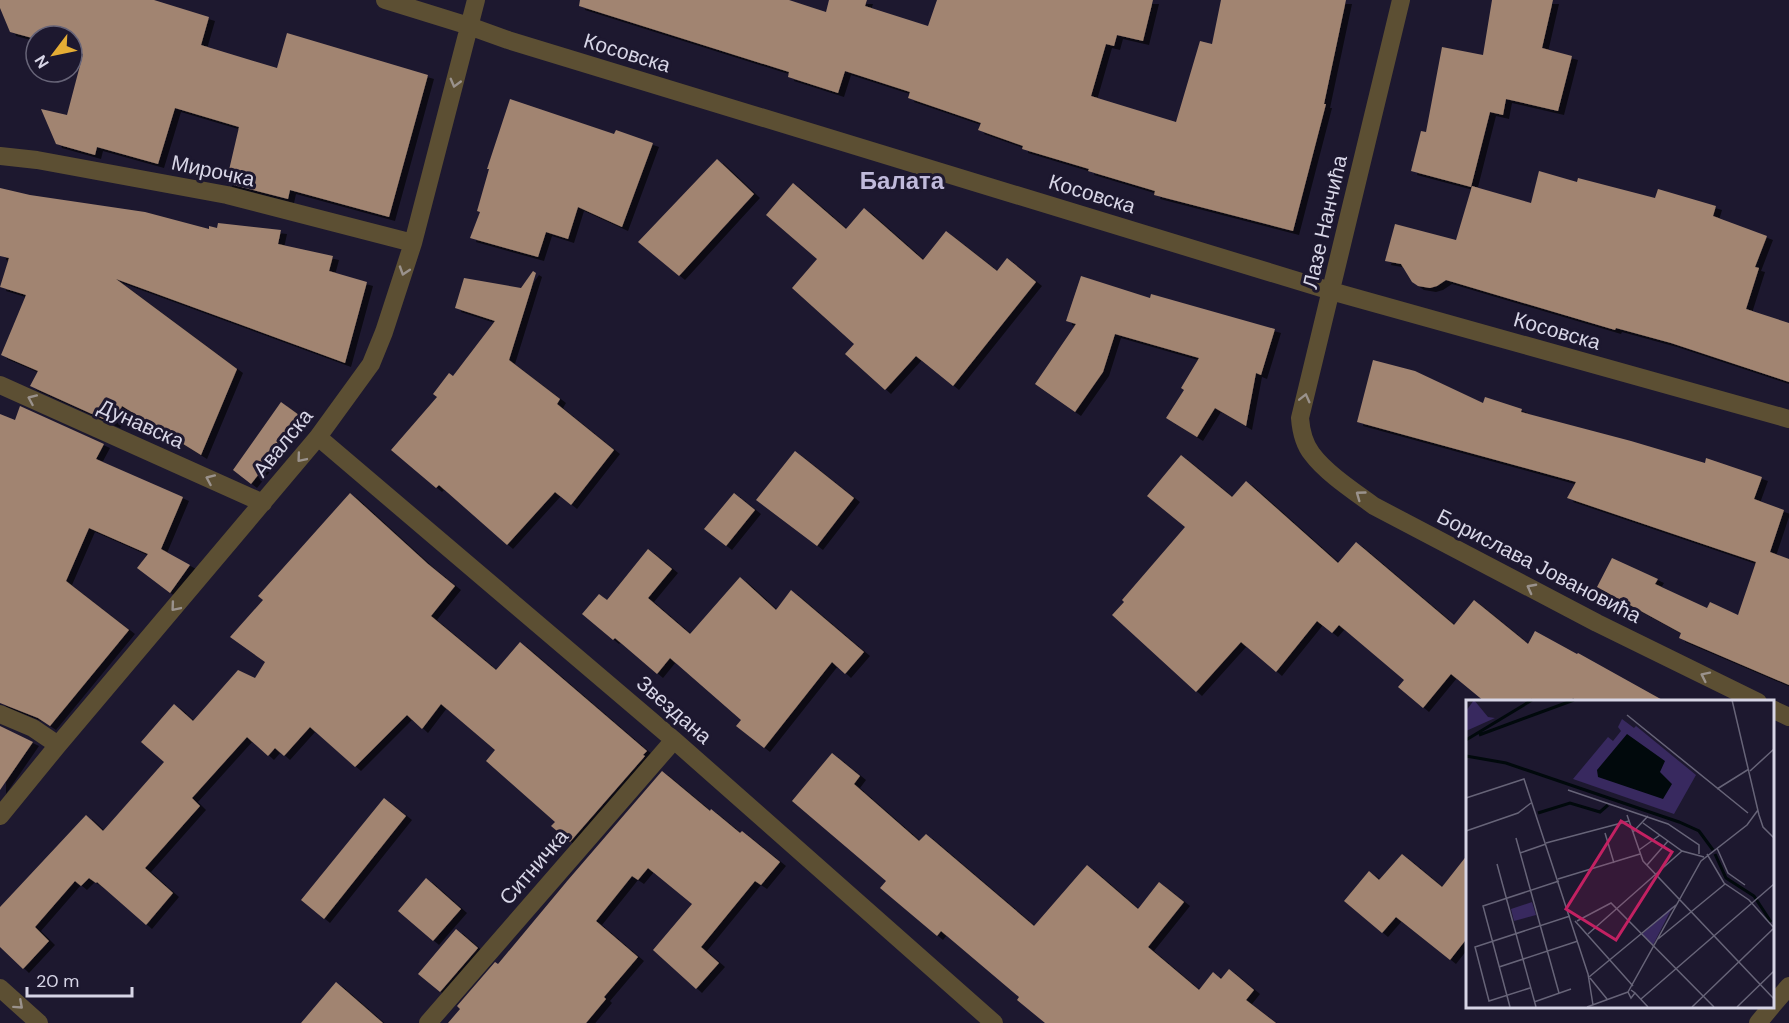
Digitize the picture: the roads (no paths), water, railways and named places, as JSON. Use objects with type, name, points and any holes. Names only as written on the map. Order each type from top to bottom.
[{"type":"street","name":"Косовска","points":[[385,0],[508,40],[1332,291],[1789,419]]},
{"type":"street","name":"Авалска","points":[[0,816],[318,437],[371,364],[413,243],[476,0]]},
{"type":"street","name":"Лазе Нанчића","points":[[1311,454],[1302,434],[1300,418],[1401,0]]},
{"type":"street","name":"Мирочка","points":[[0,156],[38,160],[226,195],[413,243]]},
{"type":"street","name":"Дунавска","points":[[0,385],[263,504]]},
{"type":"street","name":"Звездана","points":[[318,437],[674,740],[994,1023]]},
{"type":"street","name":"Борислава Јовановића","points":[[1311,454],[1343,483],[1374,506],[1597,623],[1754,700]]},
{"type":"street","points":[[1774,710],[1789,717]]},
{"type":"street","points":[[0,714],[33,728],[58,745]]},
{"type":"street","name":"Ситничка","points":[[428,1023],[674,740]]},
{"type":"street","points":[[1774,1004],[1789,986]]},
{"type":"street","points":[[0,988],[39,1023]]},
{"type":"street","points":[[1758,1023],[1770,1008]]},
{"type":"district","name":"Балата","points":[[902,180]]}]
